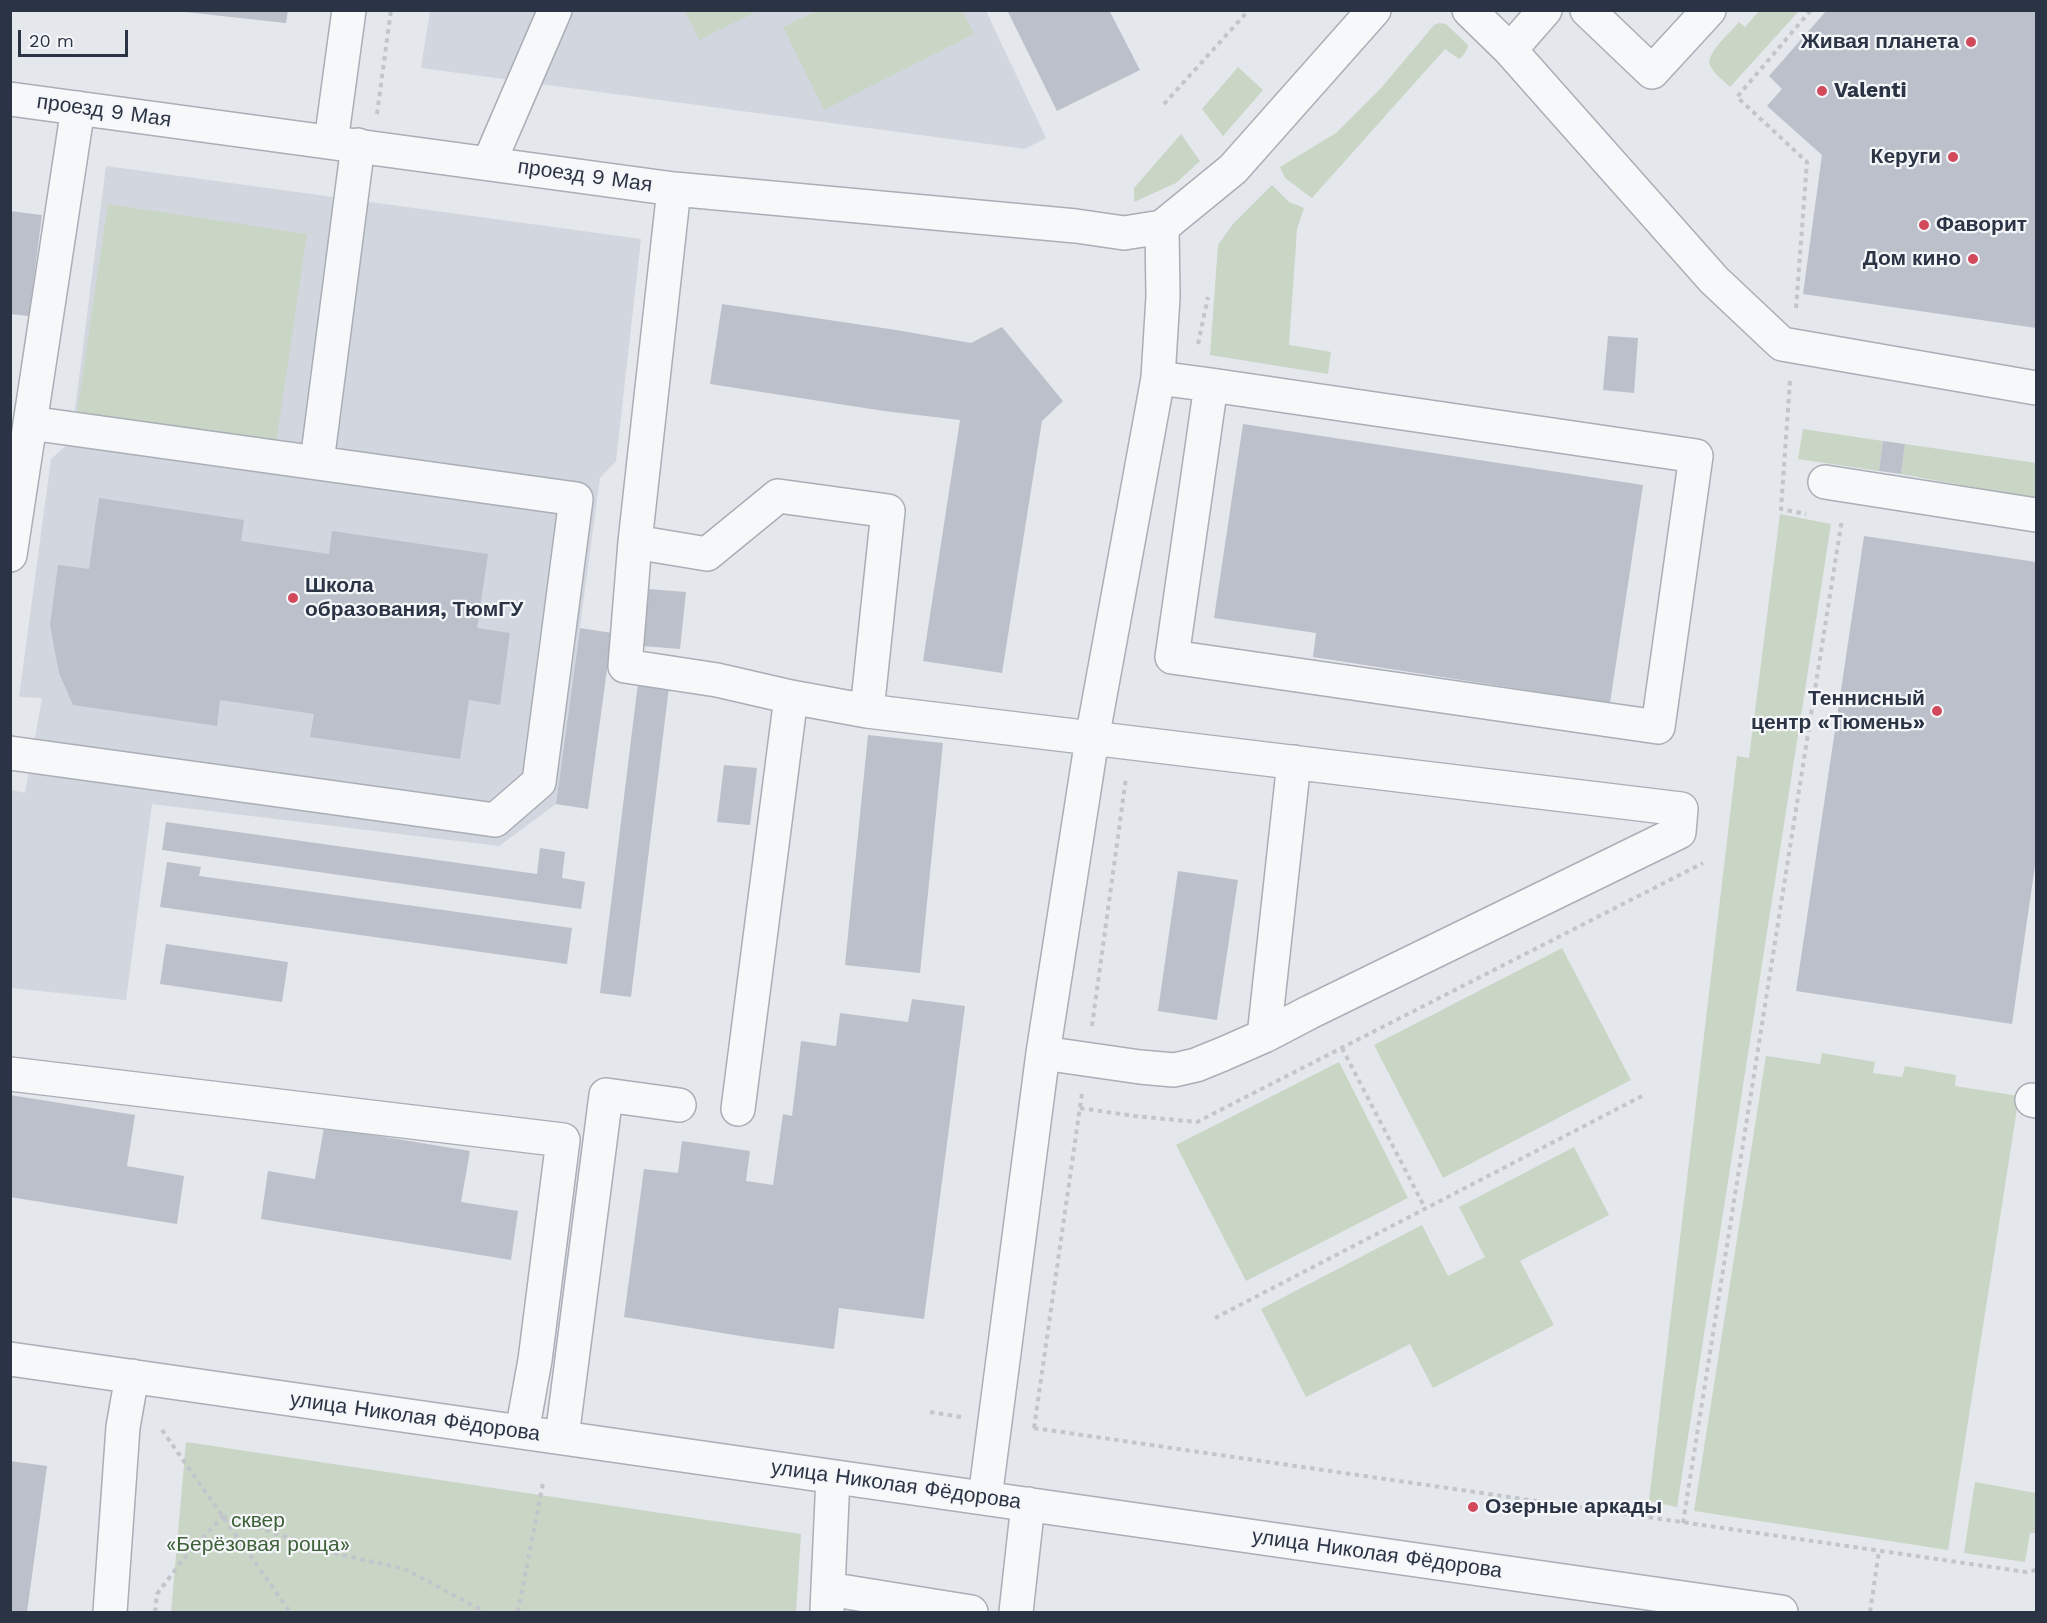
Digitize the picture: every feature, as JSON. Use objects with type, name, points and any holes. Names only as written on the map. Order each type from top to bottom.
[{"type":"street","points":[[317,462],[354,144],[349,10]]},
{"type":"street","points":[[489,163],[555,10]]},
{"type":"street","points":[[985,1498],[1043,1053],[1092,740],[1158,378],[1163,297],[1162,227],[1233,169],[1374,10]]},
{"type":"street","points":[[1469,10],[1510,50],[1714,280],[1782,345],[2037,388]]},
{"type":"street","points":[[1510,50],[1545,10]]},
{"type":"street","points":[[1587,10],[1652,72],[1709,10]]},
{"type":"street","name":"проезд 9 Мая","points":[[10,99],[674,189],[1076,226],[1124,233],[1162,227]]},
{"type":"street","points":[[10,555],[78,108]]},
{"type":"street","points":[[674,189],[635,542],[625,666],[717,680],[867,711],[1092,740],[1681,809],[1678,832],[1310,1011],[1264,1036],[1196,1065],[1174,1070],[1043,1053]]},
{"type":"street","points":[[1158,378],[1201,384],[1696,456],[1658,727],[1172,657],[1201,384]]},
{"type":"street","points":[[10,753],[495,820],[539,782],[576,499],[30,423]]},
{"type":"street","points":[[1825,482],[2037,515]]},
{"type":"street","points":[[635,542],[707,554],[778,496],[888,511],[867,711]]},
{"type":"street","points":[[738,1109],[791,697]]},
{"type":"street","points":[[1264,1036],[1294,762]]},
{"type":"street","points":[[10,1074],[562,1140],[535,1360],[522,1432]]},
{"type":"street","points":[[561,1437],[606,1095],[679,1105]]},
{"type":"street","name":"улица Николая Фёдорова","points":[[10,1359],[1781,1612]]},
{"type":"street","points":[[110,1612],[123,1427],[132,1376]]},
{"type":"street","points":[[833,1477],[828,1601],[971,1612]]},
{"type":"street","points":[[1016,1612],[1028,1504]]},
{"type":"path","points":[[354,144],[391,10]]},
{"type":"path","points":[[1164,104],[1249,10]]},
{"type":"path","points":[[1811,10],[1737,97],[1807,162],[1781,509],[1811,514]]},
{"type":"path","points":[[1201,384],[1208,297]]},
{"type":"path","points":[[1831,518],[1853,521]]},
{"type":"path","points":[[1683,1523],[1841,519]]},
{"type":"path","points":[[1131,743],[1034,1428],[2026,1572],[2037,1570]]},
{"type":"path","points":[[1080,1108],[1197,1122],[1703,863]]},
{"type":"path","points":[[1342,1048],[1425,1208]]},
{"type":"path","points":[[1215,1317],[1642,1096]]},
{"type":"path","points":[[162,1430],[290,1612]]},
{"type":"path","points":[[518,1612],[543,1483]]},
{"type":"path","points":[[155,1612],[157,1594],[180,1562],[223,1516]]},
{"type":"path","points":[[223,1516],[338,1554],[405,1569],[485,1612]]},
{"type":"path","points":[[1870,1612],[1879,1551]]},
{"type":"shaded area","points":[[430,11],[986,11],[1046,138],[1025,149],[421,68]]},
{"type":"shaded area","points":[[106,166],[641,239],[616,461],[600,478],[556,804],[499,846],[152,804],[126,1000],[11,988],[11,790],[25,793],[42,698],[19,697],[51,459],[71,441]]},
{"type":"green space","points":[[962,10],[974,34],[824,110],[783,27],[816,11]]},
{"type":"green space","points":[[1760,10],[1799,11],[1730,87],[1711,68],[1711,55],[1739,22],[1745,27]]},
{"type":"green space","points":[[685,11],[758,11],[699,40]]},
{"type":"green space","points":[[1446,24],[1468,45],[1462,56],[1459,59],[1445,49],[1312,198],[1285,178],[1280,167],[1336,133],[1382,87],[1434,25]]},
{"type":"green space","points":[[1238,67],[1263,90],[1223,136],[1202,109]]},
{"type":"green space","points":[[1181,134],[1200,161],[1176,183],[1134,202],[1134,188]]},
{"type":"green space","points":[[1272,185],[1289,202],[1304,208],[1297,229],[1289,345],[1331,352],[1328,374],[1210,355],[1218,245],[1233,224]]},
{"type":"green space","points":[[108,204],[307,234],[276,443],[77,413]]},
{"type":"green space","points":[[1803,429],[1883,441],[1879,471],[1798,459]]},
{"type":"green space","points":[[1905,444],[2036,463],[2036,499],[1901,474]]},
{"type":"green space","points":[[1780,514],[1831,524],[1677,1507],[1649,1501],[1737,756],[1749,758]]},
{"type":"green space","points":[[1562,948],[1631,1080],[1443,1178],[1374,1045]]},
{"type":"green space","points":[[1822,1053],[1875,1062],[1873,1073],[1902,1077],[1905,1066],[1956,1075],[1955,1086],[2019,1096],[1948,1550],[1694,1511],[1766,1056],[1820,1064]]},
{"type":"green space","points":[[1339,1062],[1408,1198],[1246,1281],[1176,1145]]},
{"type":"green space","points":[[1574,1147],[1609,1215],[1520,1261],[1554,1325],[1433,1388],[1410,1344],[1306,1397],[1261,1309],[1422,1225],[1448,1276],[1485,1257],[1459,1207]]},
{"type":"green space","name":"сквер «Берёзовая роща»","points":[[186,1442],[801,1534],[796,1612],[171,1612]]},
{"type":"green space","points":[[1975,1482],[2036,1493],[2036,1533],[2030,1533],[2025,1562],[1964,1553]]},
{"type":"building","points":[[185,10],[288,10],[286,23],[185,12]]},
{"type":"building","points":[[1007,10],[1109,10],[1140,70],[1057,111]]},
{"type":"building","name":"Фаворит","points":[[1827,10],[2036,10],[2036,328],[1803,294],[1822,155],[1767,106],[1782,89],[1769,76]]},
{"type":"building","points":[[10,211],[42,215],[29,316],[10,314]]},
{"type":"building","points":[[722,304],[971,343],[1002,327],[1063,401],[1042,421],[1002,673],[923,661],[960,420],[884,411],[710,384]]},
{"type":"building","points":[[1608,336],[1638,338],[1634,393],[1603,390]]},
{"type":"building","points":[[1243,424],[1643,485],[1610,703],[1313,657],[1316,633],[1214,618]]},
{"type":"building","points":[[1883,441],[1905,444],[1901,474],[1879,471]]},
{"type":"building","points":[[99,498],[244,520],[241,541],[329,554],[332,531],[488,554],[477,628],[510,633],[500,705],[469,700],[460,759],[310,737],[314,714],[220,700],[217,726],[73,705],[59,673],[50,625],[58,565],[89,569]]},
{"type":"building","name":"Теннисный центр «Тюмень»","points":[[1864,536],[2036,562],[2036,859],[2012,1024],[1796,991]]},
{"type":"building","points":[[648,589],[686,592],[680,649],[642,646]]},
{"type":"building","points":[[580,628],[612,633],[588,809],[556,804]]},
{"type":"building","points":[[638,683],[669,687],[631,997],[600,993]]},
{"type":"building","points":[[868,735],[943,743],[920,973],[845,965]]},
{"type":"building","points":[[724,765],[757,768],[750,825],[717,822]]},
{"type":"building","points":[[166,822],[537,874],[540,848],[565,852],[562,878],[585,882],[581,909],[162,850]]},
{"type":"building","points":[[167,862],[201,867],[199,876],[572,928],[567,964],[160,907]]},
{"type":"building","points":[[1178,871],[1238,880],[1217,1020],[1158,1011]]},
{"type":"building","points":[[166,944],[288,962],[282,1002],[160,984]]},
{"type":"building","points":[[912,999],[965,1006],[924,1319],[839,1308],[834,1349],[624,1317],[644,1169],[678,1173],[682,1141],[750,1151],[746,1181],[773,1185],[783,1114],[792,1116],[801,1041],[836,1046],[840,1013],[908,1022]]},
{"type":"building","points":[[10,1095],[135,1115],[127,1166],[184,1176],[177,1224],[10,1197]]},
{"type":"building","points":[[324,1127],[470,1151],[461,1202],[518,1211],[511,1260],[261,1219],[268,1171],[315,1179]]},
{"type":"building","points":[[10,1461],[47,1466],[27,1612],[10,1612]]},
{"type":"place","name":"Живая планета","points":[[1971,42]]},
{"type":"place","name":"Valenti","points":[[1822,91]]},
{"type":"place","name":"Керуги","points":[[1953,157]]},
{"type":"place","name":"Фаворит","points":[[1924,225]]},
{"type":"place","name":"Дом кино","points":[[1973,259]]},
{"type":"place","name":"Школа образования, ТюмГУ","points":[[293,598]]},
{"type":"place","name":"Теннисный центр «Тюмень»","points":[[1937,711]]},
{"type":"place","name":"Озерные аркады","points":[[1473,1507]]}]
